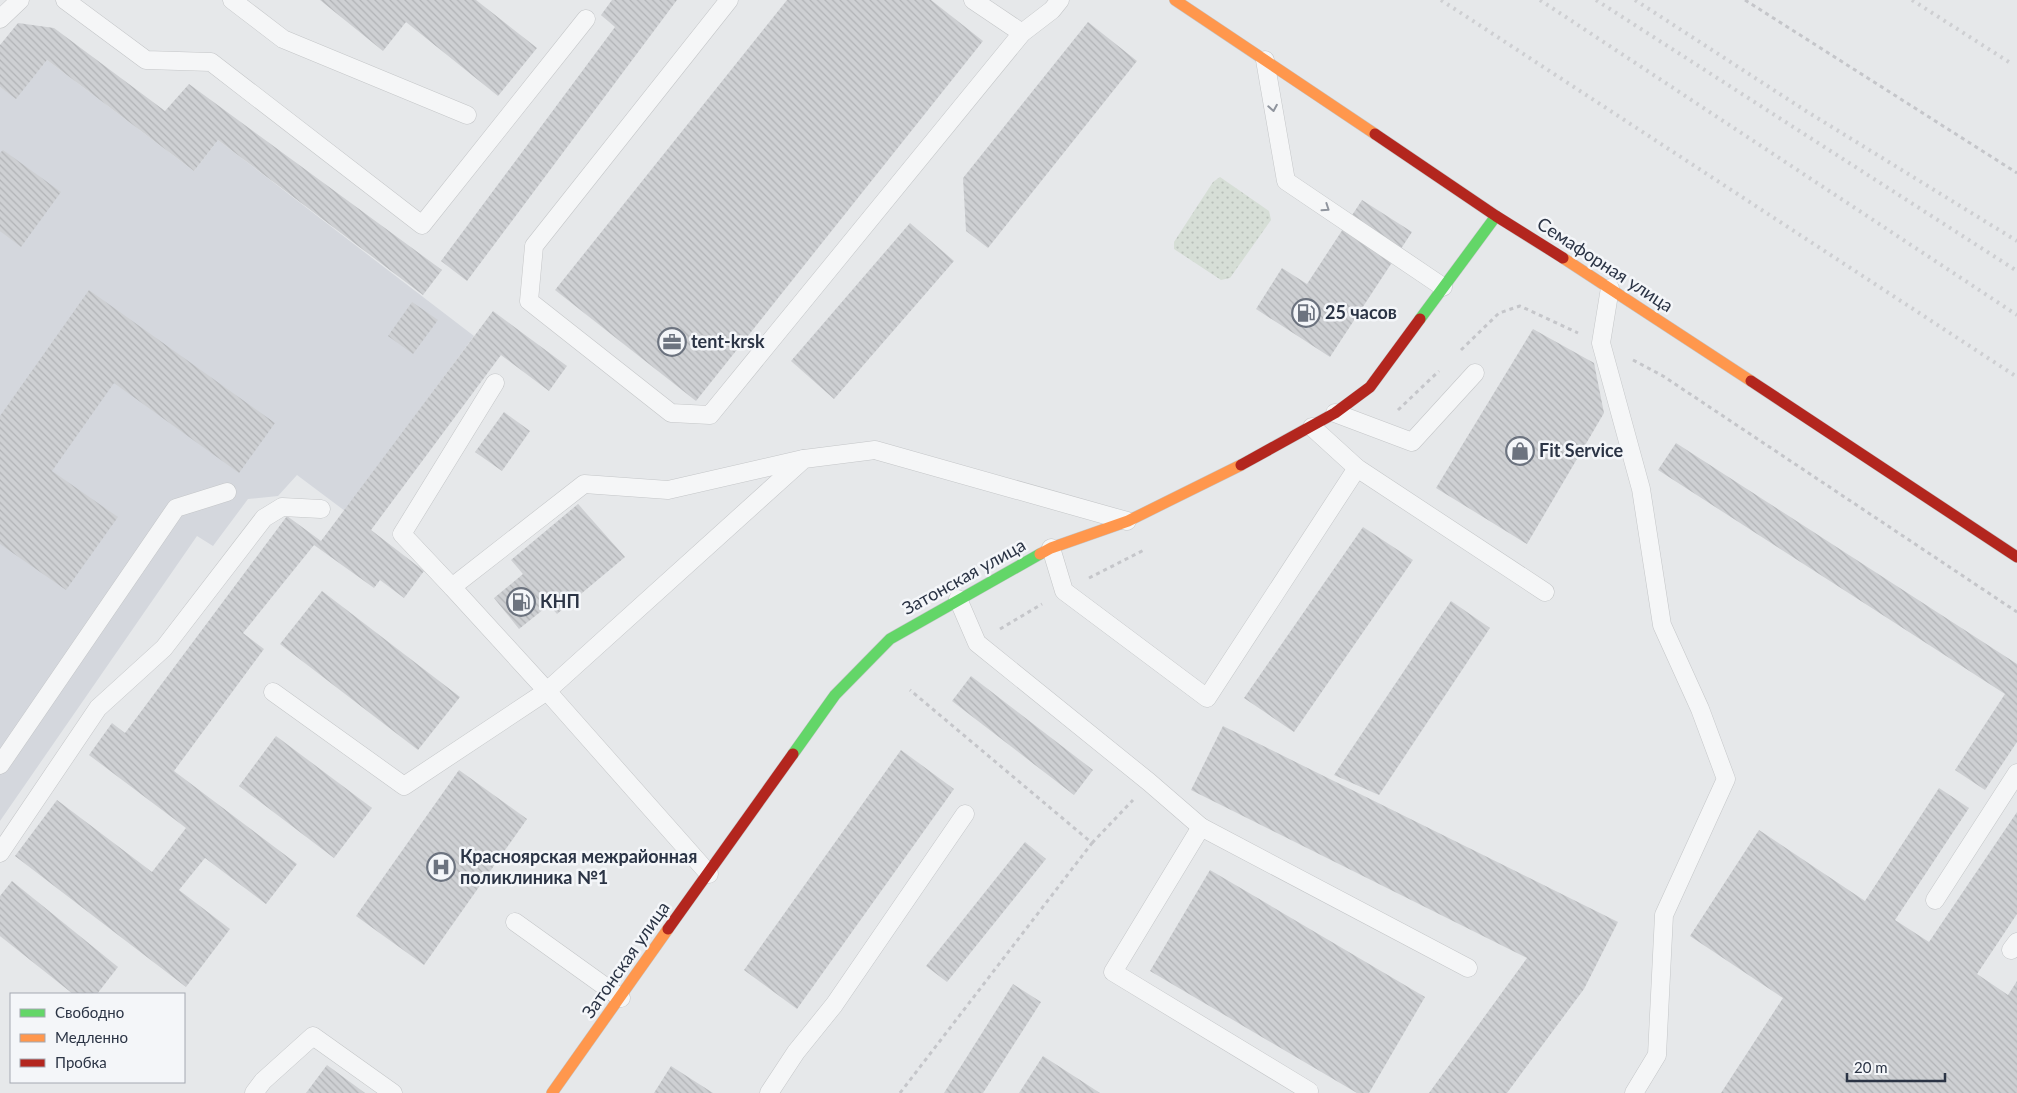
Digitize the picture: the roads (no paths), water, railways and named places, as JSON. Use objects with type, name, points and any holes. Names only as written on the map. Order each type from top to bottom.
[{"type":"main road","name":"Семафорная улица","points":[[1175,0],[1496,216],[1610,288],[2017,557]]},
{"type":"main road","name":"Затонская улица","points":[[552,1093],[835,695],[890,639],[1051,548],[1128,521],[1225,474],[1335,413],[1370,387],[1496,216]]},
{"type":"lane","points":[[0,19],[20,0]]},
{"type":"lane","points":[[65,0],[146,60],[210,62],[422,225],[586,19]]},
{"type":"lane","points":[[232,0],[283,39],[467,115]]},
{"type":"lane","points":[[730,0],[534,246],[529,301],[671,413],[710,415],[1022,33],[1052,10],[1060,0]]},
{"type":"lane","points":[[973,0],[1022,33]]},
{"type":"lane","points":[[1265,60],[1286,181],[1443,287]]},
{"type":"lane","points":[[1610,288],[1601,343],[1641,489],[1662,625],[1700,710],[1726,779],[1664,915],[1657,1055],[1634,1093]]},
{"type":"lane","points":[[1335,413],[1412,442],[1475,373]]},
{"type":"lane","points":[[495,383],[402,534],[547,692],[709,874]]},
{"type":"lane","points":[[1312,427],[1357,468],[1545,592]]},
{"type":"lane","points":[[452,587],[584,484],[668,490],[804,459],[875,450],[1128,521]]},
{"type":"lane","points":[[273,692],[404,786],[547,692],[804,459]]},
{"type":"lane","points":[[1051,548],[1064,591],[1207,698],[1357,468]]},
{"type":"lane","points":[[0,765],[176,508],[227,492]]},
{"type":"lane","points":[[0,853],[98,708],[164,648],[264,518],[282,507],[320,509]]},
{"type":"lane","points":[[958,599],[977,642],[1149,782],[1201,827],[1468,968]]},
{"type":"lane","points":[[1935,900],[2017,773]]},
{"type":"lane","points":[[769,1093],[796,1052],[834,1005],[965,814]]},
{"type":"lane","points":[[1201,827],[1113,972],[1309,1091]]},
{"type":"lane","points":[[515,922],[621,998]]},
{"type":"lane","points":[[254,1093],[263,1081],[313,1036],[393,1093]]},
{"type":"railway","points":[[1441,0],[2017,377]]},
{"type":"railway","points":[[1540,0],[2017,315]]},
{"type":"railway","points":[[1596,0],[2017,271]]},
{"type":"railway","points":[[1635,0],[1806,111],[2017,241]]},
{"type":"railway","points":[[1912,0],[2012,64]]},
{"type":"place","name":"25 часов","points":[[1306,313]]},
{"type":"place","name":"tent-krsk","points":[[672,342]]},
{"type":"place","name":"Fit Service","points":[[1520,451]]},
{"type":"place","name":"КНП","points":[[521,602]]},
{"type":"place","name":"Красноярская межрайонная поликлиника №1","points":[[441,867]]}]
